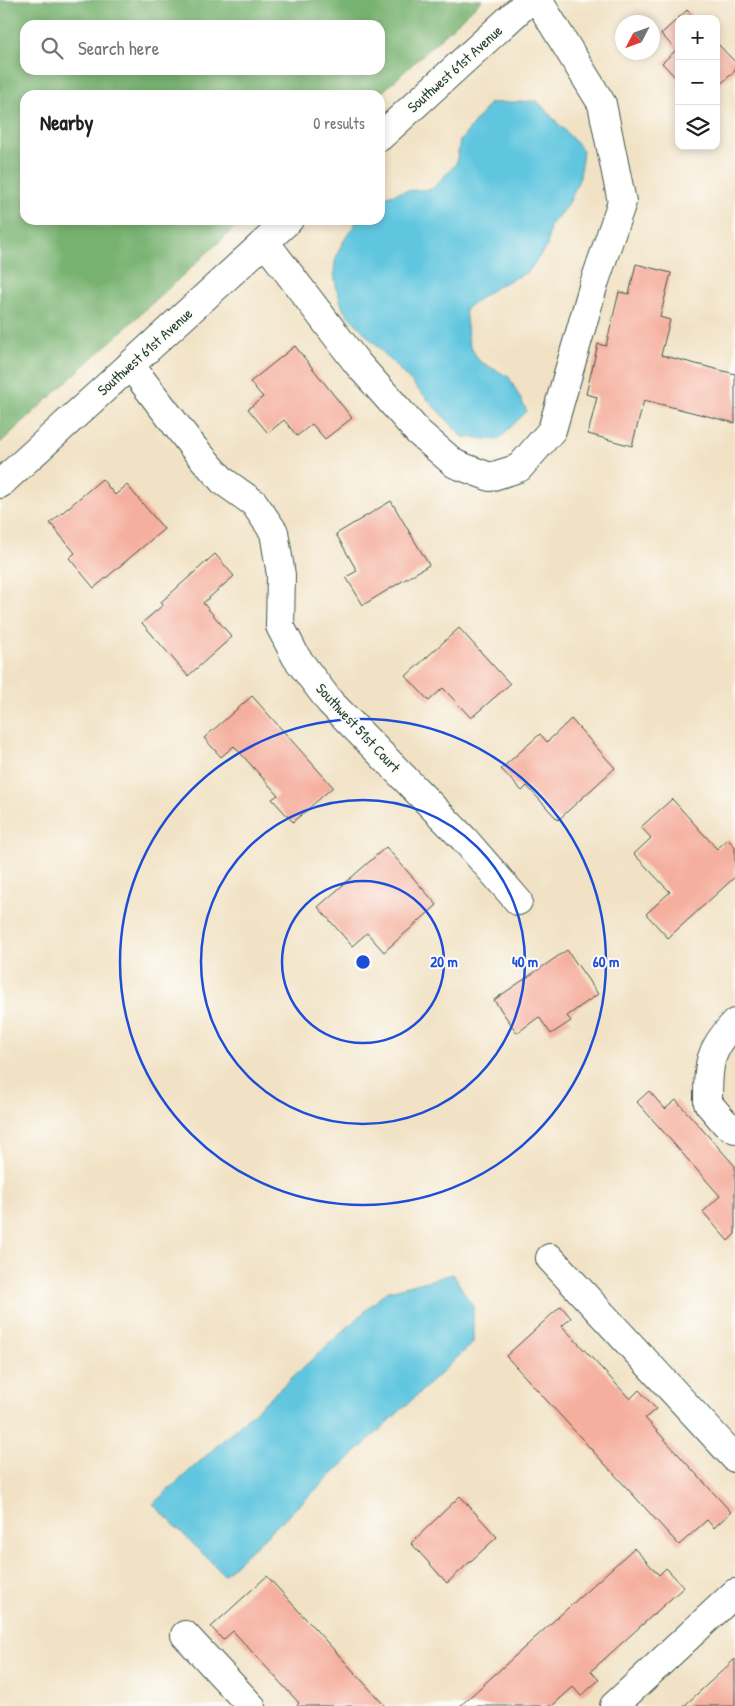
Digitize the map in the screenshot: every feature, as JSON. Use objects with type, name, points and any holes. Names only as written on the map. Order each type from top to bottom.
[{"type":"street","name":"Southwest 61st Avenue","points":[[385,132],[530,0]]},
{"type":"street","points":[[265,242],[357,363],[418,432],[455,464],[490,476],[519,468],[552,430],[593,287],[622,202],[602,104],[538,0]]},
{"type":"street","name":"Southwest 61st Avenue","points":[[0,484],[284,225]]},
{"type":"street","name":"Southwest 51st Court","points":[[130,365],[223,481],[254,503],[274,532],[281,575],[280,626],[296,657],[330,702],[464,839],[518,901]]},
{"type":"street","points":[[735,1023],[714,1048],[708,1074],[708,1104],[725,1123],[735,1129]]},
{"type":"street","points":[[550,1258],[735,1458]]},
{"type":"street","points":[[614,1706],[735,1593]]},
{"type":"street","points":[[184,1635],[251,1706]]},
{"type":"green space","points":[[0,0],[482,0],[384,90],[20,90],[20,225],[238,225],[0,443]]},
{"type":"water","points":[[537,101],[583,150],[580,177],[569,203],[550,226],[547,246],[528,272],[496,287],[465,309],[469,344],[479,361],[509,377],[527,411],[498,440],[463,437],[344,311],[334,273],[337,254],[355,225],[385,225],[385,197],[404,191],[432,189],[456,164],[460,141],[490,103]]},
{"type":"water","points":[[453,1274],[473,1307],[473,1343],[224,1575],[153,1504],[386,1292]]},
{"type":"building","points":[[687,10],[691,15],[682,15]]},
{"type":"building","points":[[675,21],[675,49],[661,34]]},
{"type":"building","points":[[720,46],[735,62],[735,71],[720,84]]},
{"type":"building","points":[[675,51],[675,77],[662,63]]},
{"type":"building","points":[[636,264],[671,273],[660,317],[670,320],[661,355],[735,374],[735,423],[644,400],[632,446],[588,434],[597,397],[586,394],[598,344],[606,346],[619,292],[629,294]]},
{"type":"building","points":[[295,346],[352,418],[325,439],[312,424],[297,436],[284,420],[268,433],[248,409],[263,397],[250,382]]},
{"type":"building","points":[[102,479],[115,495],[127,485],[164,529],[94,588],[69,558],[75,553],[50,523]]},
{"type":"building","points":[[391,501],[429,565],[363,605],[346,577],[357,571],[336,534]]},
{"type":"building","points":[[215,554],[234,576],[203,603],[232,637],[188,676],[142,623],[163,605],[161,602]]},
{"type":"building","points":[[459,628],[510,684],[471,718],[443,688],[429,701],[406,676]]},
{"type":"building","points":[[252,696],[333,787],[293,822],[272,799],[278,795],[234,746],[221,757],[204,738]]},
{"type":"building","points":[[571,719],[615,768],[558,820],[527,786],[522,791],[501,769],[540,734],[547,742]]},
{"type":"building","points":[[672,799],[717,849],[728,839],[735,847],[735,877],[668,938],[646,914],[670,892],[634,854],[651,838],[641,827]]},
{"type":"building","points":[[386,847],[437,905],[384,952],[367,933],[352,946],[318,907]]},
{"type":"building","points":[[567,950],[598,994],[567,1016],[571,1021],[551,1034],[539,1017],[517,1033],[494,1000]]},
{"type":"building","points":[[649,1091],[665,1109],[676,1100],[735,1166],[735,1234],[728,1241],[703,1212],[720,1196],[637,1102]]},
{"type":"building","points":[[561,1306],[571,1318],[562,1326],[630,1399],[639,1390],[656,1409],[645,1418],[731,1512],[714,1528],[707,1520],[679,1545],[506,1356]]},
{"type":"building","points":[[460,1496],[497,1537],[447,1583],[411,1543]]},
{"type":"building","points":[[634,1548],[659,1575],[666,1568],[684,1587],[591,1671],[599,1680],[581,1696],[573,1687],[552,1706],[460,1706]]},
{"type":"building","points":[[267,1576],[385,1706],[296,1706],[299,1703],[233,1631],[223,1640],[211,1627]]},
{"type":"building","points":[[735,1659],[735,1706],[684,1706]]}]
